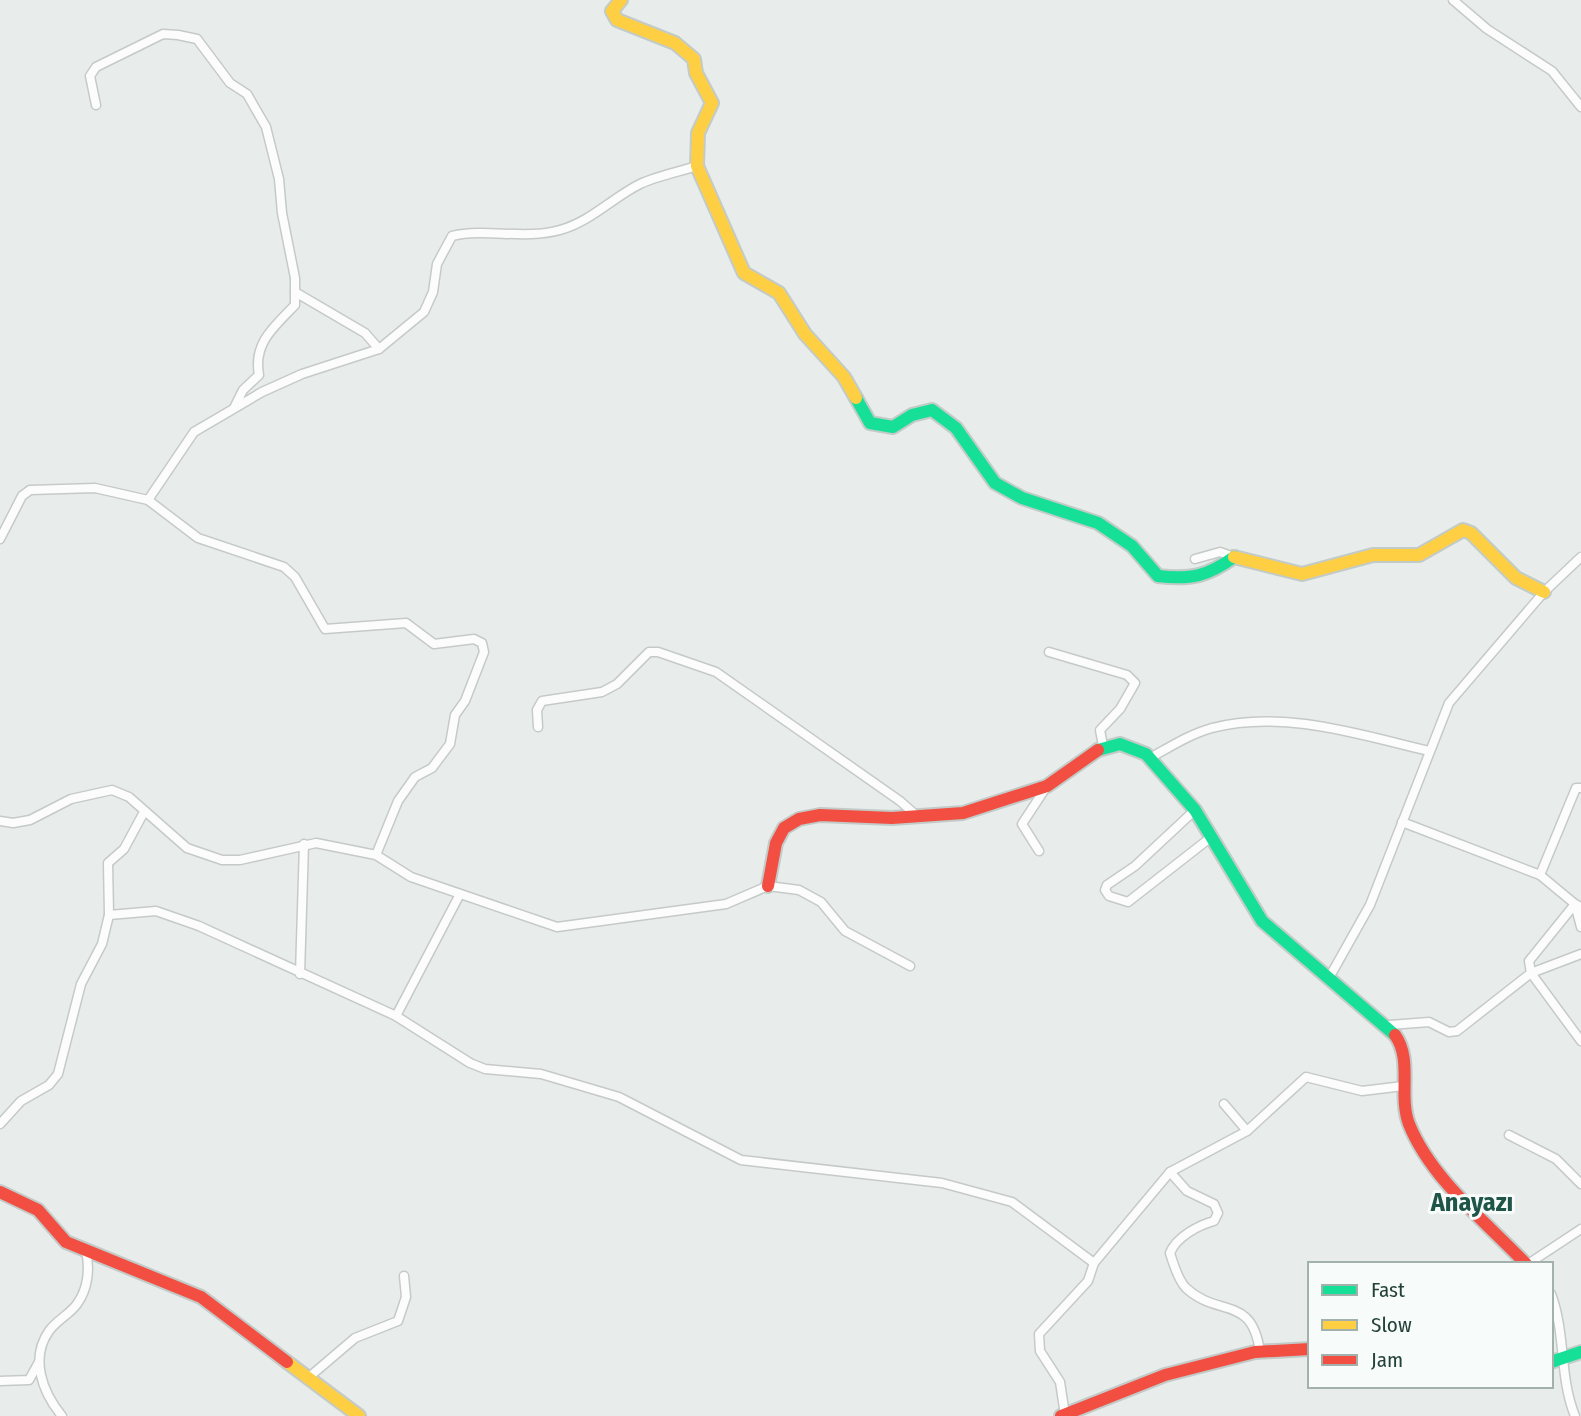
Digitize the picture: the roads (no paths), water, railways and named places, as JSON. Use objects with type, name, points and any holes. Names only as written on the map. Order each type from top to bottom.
[{"type":"street","points":[[621,0],[612,11],[617,20],[676,43],[694,59],[696,73],[712,103],[702,117],[694,152],[696,166],[744,273],[779,293],[805,334],[844,377],[870,423],[893,427],[912,415],[932,410],[956,428],[995,483],[1022,498],[1098,523],[1132,546],[1158,576],[1193,581],[1219,570],[1234,558]]},
{"type":"street","points":[[1453,0],[1478,22],[1552,71],[1581,107]]},
{"type":"street","points":[[96,105],[90,76],[96,68],[163,34],[197,39],[230,83],[247,94],[266,127],[279,179],[295,305],[263,340],[257,351],[259,375],[243,390],[235,406]]},
{"type":"street","points":[[148,500],[194,432],[235,406],[302,374],[379,349],[424,312],[433,292],[437,264],[452,236],[466,233],[527,235],[560,230],[586,219],[641,184],[696,166]]},
{"type":"street","points":[[295,292],[365,333],[379,349]]},
{"type":"street","points":[[0,539],[22,496],[31,489],[94,488],[148,500],[198,538],[284,566],[295,577],[325,629],[407,623],[434,644],[474,639],[482,642],[484,652],[465,701],[455,715],[450,744],[432,768],[415,777],[398,801],[376,855]]},
{"type":"street","points":[[1195,559],[1220,552],[1234,558],[1302,574],[1373,555],[1419,555],[1463,530],[1471,533],[1516,578],[1544,592]]},
{"type":"street","points":[[1329,978],[1370,905],[1449,703],[1544,592],[1581,556]]},
{"type":"street","points":[[538,727],[537,710],[542,701],[602,692],[617,684],[649,652],[658,652],[716,672],[900,800],[919,818]]},
{"type":"street","points":[[1049,652],[1127,675],[1135,683],[1120,709],[1100,730],[1103,746]]},
{"type":"street","points":[[1150,758],[1197,733],[1215,727],[1255,723],[1320,727],[1429,751]]},
{"type":"street","points":[[768,886],[776,843],[784,828],[799,819],[820,815],[919,818],[963,813],[1047,786],[1103,746],[1120,744],[1150,758],[1195,810],[1262,921],[1371,1014],[1390,1025],[1397,1035],[1405,1062],[1403,1086],[1408,1118],[1418,1143],[1525,1262]]},
{"type":"street","points":[[1039,851],[1022,824],[1047,786]]},
{"type":"street","points":[[1541,875],[1576,788],[1581,788]]},
{"type":"street","points":[[0,821],[13,823],[30,820],[71,799],[112,790],[129,797],[187,848],[222,860],[240,860],[304,844],[376,855],[411,877],[527,919],[557,927],[726,904],[768,886],[811,894],[845,931],[910,966]]},
{"type":"street","points":[[1195,810],[1135,866],[1107,885],[1105,890],[1109,896],[1120,901],[1136,897],[1210,838]]},
{"type":"street","points":[[0,1124],[20,1101],[49,1085],[58,1074],[81,984],[102,944],[109,915],[108,863],[124,849],[144,812]]},
{"type":"street","points":[[1402,822],[1541,875],[1578,906],[1581,927]]},
{"type":"street","points":[[300,974],[304,844]]},
{"type":"street","points":[[396,1016],[460,894]]},
{"type":"street","points":[[1578,906],[1528,961],[1531,973],[1581,1041]]},
{"type":"street","points":[[109,915],[156,911],[199,926],[396,1016],[470,1063],[485,1069],[541,1074],[619,1097],[741,1160],[942,1183],[1012,1202],[1094,1263]]},
{"type":"street","points":[[1390,1025],[1429,1022],[1449,1032],[1457,1031],[1531,973],[1581,954]]},
{"type":"street","points":[[1308,1349],[1260,1352],[1165,1375],[1063,1415],[1060,1382],[1040,1351],[1039,1334],[1088,1281],[1094,1263],[1170,1172],[1247,1132],[1306,1077],[1362,1091],[1403,1086]]},
{"type":"street","points":[[1224,1104],[1247,1132]]},
{"type":"street","points":[[1508,1135],[1556,1159],[1581,1184]]},
{"type":"street","points":[[1170,1172],[1187,1191],[1214,1204],[1218,1213],[1214,1221],[1204,1224],[1173,1245],[1170,1253],[1180,1277],[1186,1287],[1248,1318],[1258,1333],[1260,1352]]},
{"type":"street","points":[[0,1192],[38,1210],[66,1242],[201,1297],[359,1416]]},
{"type":"street","points":[[1530,1262],[1581,1229]]},
{"type":"street","points":[[62,1416],[49,1396],[37,1355],[50,1329],[76,1306],[82,1296],[89,1267],[86,1251]]},
{"type":"street","points":[[308,1378],[355,1338],[398,1321],[407,1297],[404,1276]]},
{"type":"street","points":[[1553,1299],[1557,1310],[1558,1359],[1568,1400],[1575,1416]]},
{"type":"street","points":[[1558,1359],[1581,1352]]},
{"type":"street","points":[[0,1381],[29,1380],[38,1362]]},
{"type":"district","name":"Anayazı","points":[[1472,1202]]}]
